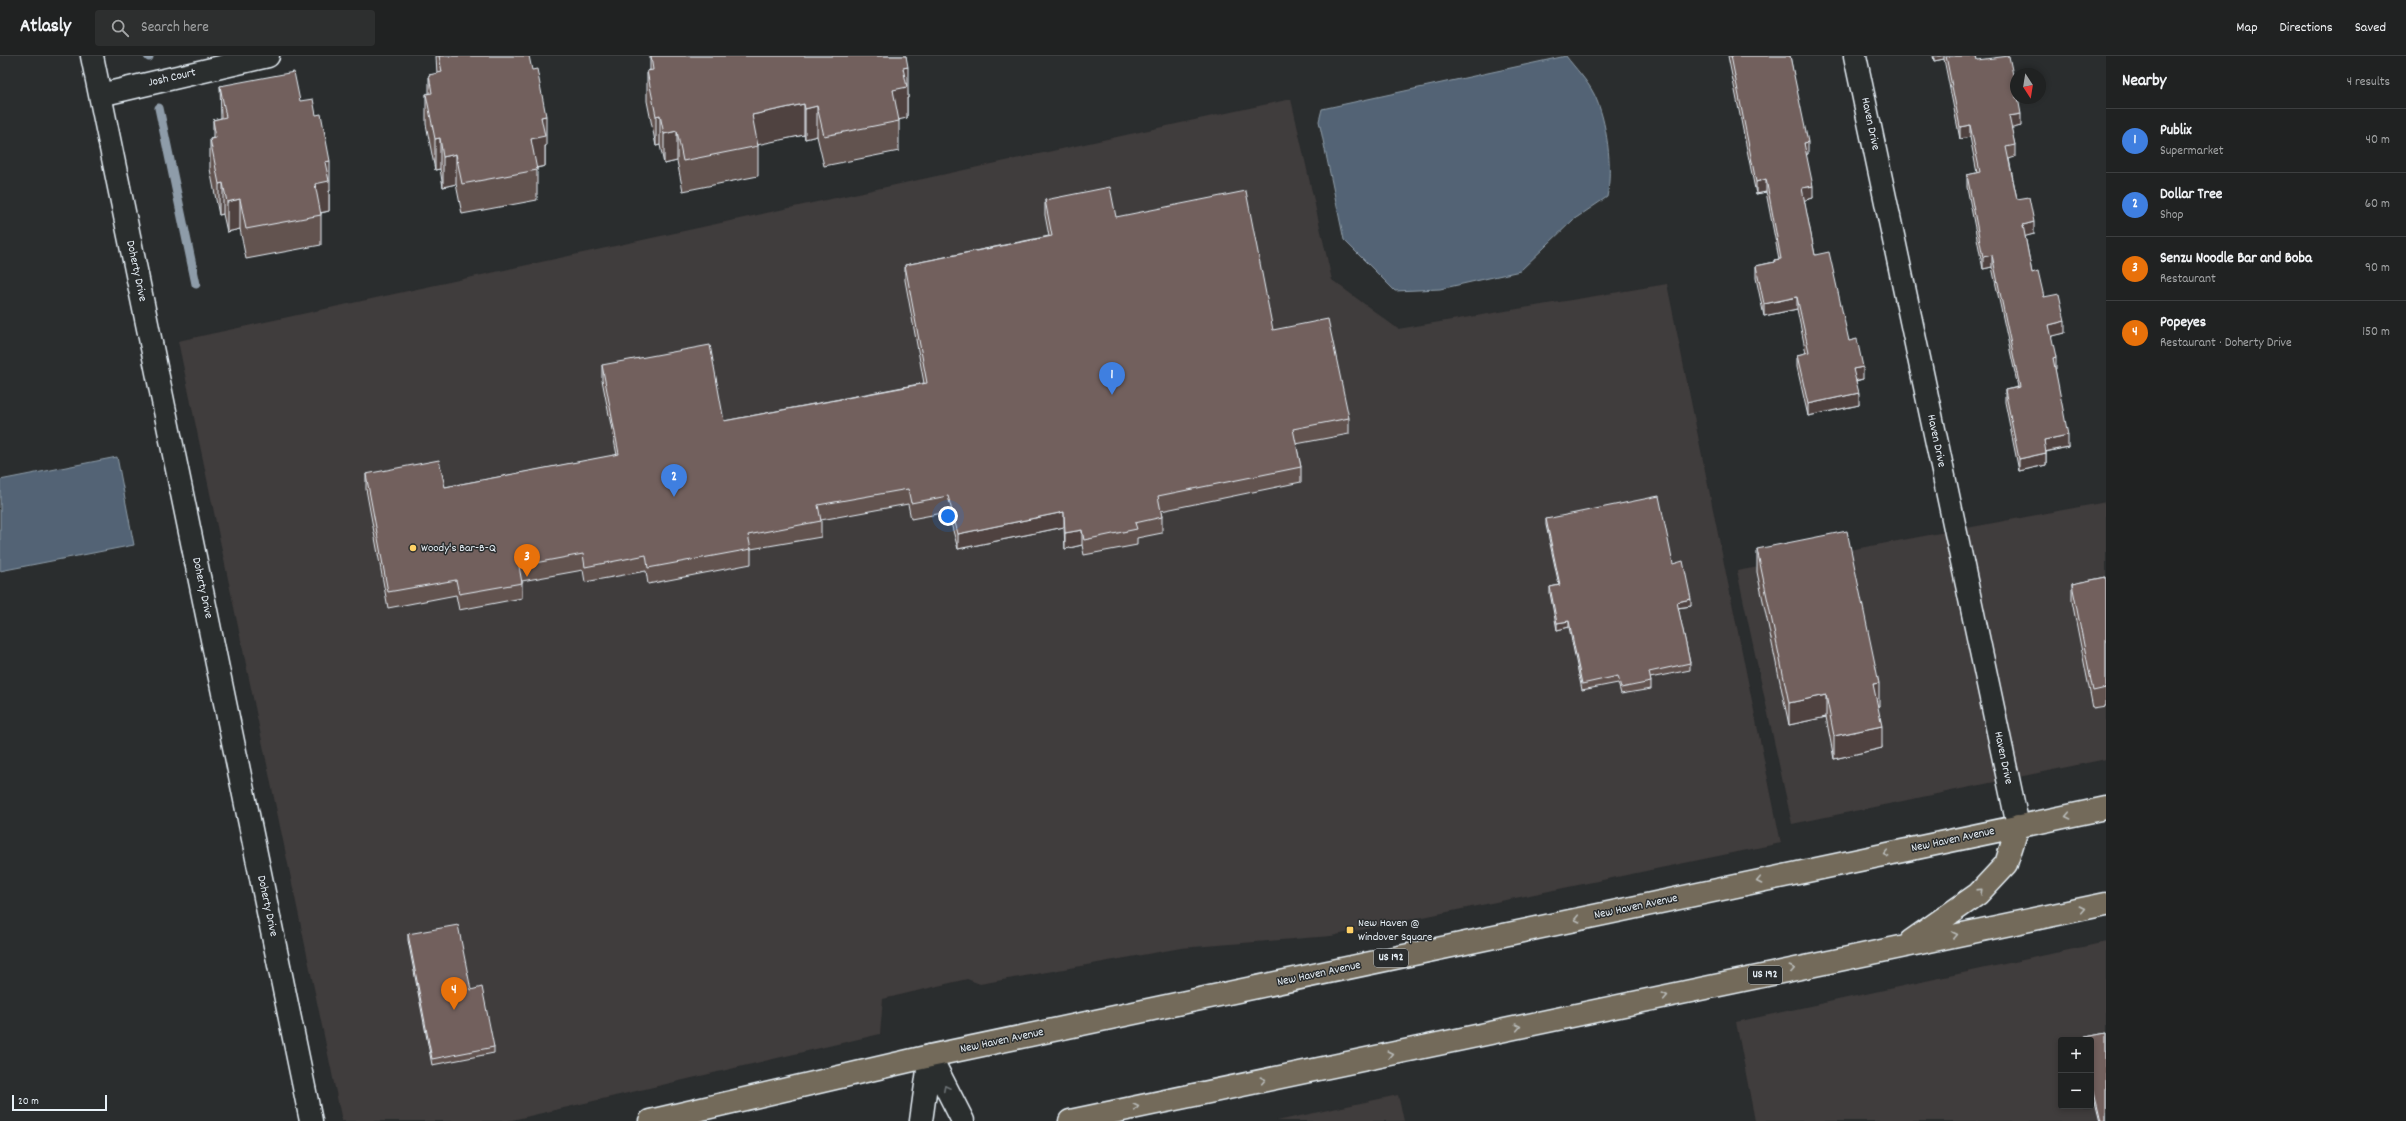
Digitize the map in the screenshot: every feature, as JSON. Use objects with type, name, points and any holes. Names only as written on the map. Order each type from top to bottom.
[{"type":"main road","name":"New Haven Avenue","points":[[650,1121],[930,1056],[2106,808]]},
{"type":"main road","points":[[1903,946],[1978,894],[2006,864],[2018,826]]},
{"type":"main road","name":"US 192","points":[[1070,1121],[2106,904]]},
{"type":"street","name":"Doherty Drive","points":[[92,56],[311,1121]]},
{"type":"street","name":"Josh Court","points":[[100,95],[268,56]]},
{"type":"street","name":"Haven Drive","points":[[1855,56],[2018,826]]},
{"type":"street","points":[[921,1121],[930,1056]]},
{"type":"street","points":[[930,1056],[963,1121]]},
{"type":"shaded area","points":[[1291,99],[1332,280],[1398,329],[1667,284],[1781,843],[1331,936],[1181,948],[980,984],[967,979],[883,999],[880,1034],[508,1121],[342,1121],[178,341]]},
{"type":"shaded area","points":[[2106,502],[2106,759],[1792,824],[1737,571]]},
{"type":"shaded area","points":[[2106,942],[2106,1121],[1755,1121],[1736,1022]]},
{"type":"shaded area","points":[[1398,1095],[1404,1121],[1277,1121]]},
{"type":"water","points":[[1566,56],[1591,89],[1599,105],[1608,144],[1609,185],[1607,197],[1573,220],[1520,271],[1440,289],[1395,291],[1344,240],[1319,121],[1322,109]]},
{"type":"water","points":[[117,457],[134,545],[0,571],[0,480]]},
{"type":"building","points":[[439,56],[529,56],[532,70],[537,69],[546,116],[541,117],[545,136],[531,139],[537,170],[462,184],[456,154],[443,157],[440,138],[435,139],[426,94],[432,93],[429,75],[442,72]]},
{"type":"building","points":[[651,56],[906,56],[908,67],[903,68],[907,87],[893,90],[899,121],[824,136],[817,106],[805,109],[804,104],[752,115],[758,146],[683,161],[677,131],[664,134],[660,115],[656,116],[647,71],[653,70]]},
{"type":"building","points":[[1731,56],[1790,56],[1808,142],[1804,143],[1813,186],[1802,188],[1815,255],[1829,252],[1849,341],[1857,339],[1863,367],[1853,369],[1859,393],[1808,404],[1797,355],[1809,352],[1797,297],[1764,304],[1756,266],[1775,262],[1774,260],[1781,259],[1766,179],[1756,182]]},
{"type":"building","points":[[1946,56],[1976,56],[1977,60],[2009,56],[2012,68],[2010,68],[2010,104],[2019,104],[2021,114],[2009,116],[2015,145],[2006,147],[2017,199],[2029,197],[2034,222],[2023,225],[2032,273],[2038,271],[2044,297],[2059,294],[2065,321],[2049,325],[2056,357],[2053,358],[2068,435],[2044,440],[2046,453],[2019,459],[2005,390],[2020,387],[1992,255],[1983,257],[1967,175],[1980,172],[1970,125],[1960,127]]},
{"type":"building","points":[[294,72],[300,101],[313,99],[316,115],[321,114],[330,161],[325,162],[329,181],[315,184],[321,215],[246,229],[240,199],[227,202],[223,183],[219,184],[210,139],[216,138],[213,120],[226,117],[220,86]]},
{"type":"building","points":[[1110,187],[1116,217],[1246,191],[1273,330],[1328,319],[1349,418],[1293,429],[1301,467],[1158,496],[1162,517],[1135,523],[1137,529],[1084,540],[1082,530],[1065,533],[1064,512],[958,534],[948,496],[911,503],[908,489],[818,505],[821,521],[748,535],[751,549],[648,568],[646,555],[585,567],[583,554],[519,566],[522,583],[459,594],[456,580],[388,592],[366,474],[439,460],[445,487],[619,454],[602,365],[710,345],[724,421],[927,383],[905,265],[1052,236],[1045,200]]},
{"type":"building","points":[[1659,496],[1673,564],[1683,561],[1691,599],[1677,602],[1690,663],[1649,672],[1651,682],[1621,688],[1618,676],[1582,684],[1569,621],[1557,623],[1550,587],[1560,585],[1546,519]]},
{"type":"building","points":[[1847,531],[1879,683],[1873,684],[1882,726],[1834,736],[1826,695],[1789,703],[1757,549]]},
{"type":"building","points":[[2106,577],[2106,688],[2093,691],[2072,584]]},
{"type":"building","points":[[458,925],[471,990],[482,987],[494,1047],[432,1059],[408,934]]},
{"type":"building","points":[[2106,1033],[2106,1121],[2101,1121],[2094,1091],[2094,1037],[2086,1037]]},
{"type":"waterway","points":[[159,108],[196,284]]},
{"type":"place","name":"Publix","points":[[1112,395]]},
{"type":"place","name":"Dollar Tree","points":[[674,497]]},
{"type":"place","name":"Woody's Bar-B-Q","points":[[413,548]]},
{"type":"place","name":"Senzu Noodle Bar and Boba","points":[[527,577]]},
{"type":"place","name":"New Haven @ Windover Square","points":[[1350,930]]},
{"type":"place","name":"Popeyes","points":[[454,1010]]}]
